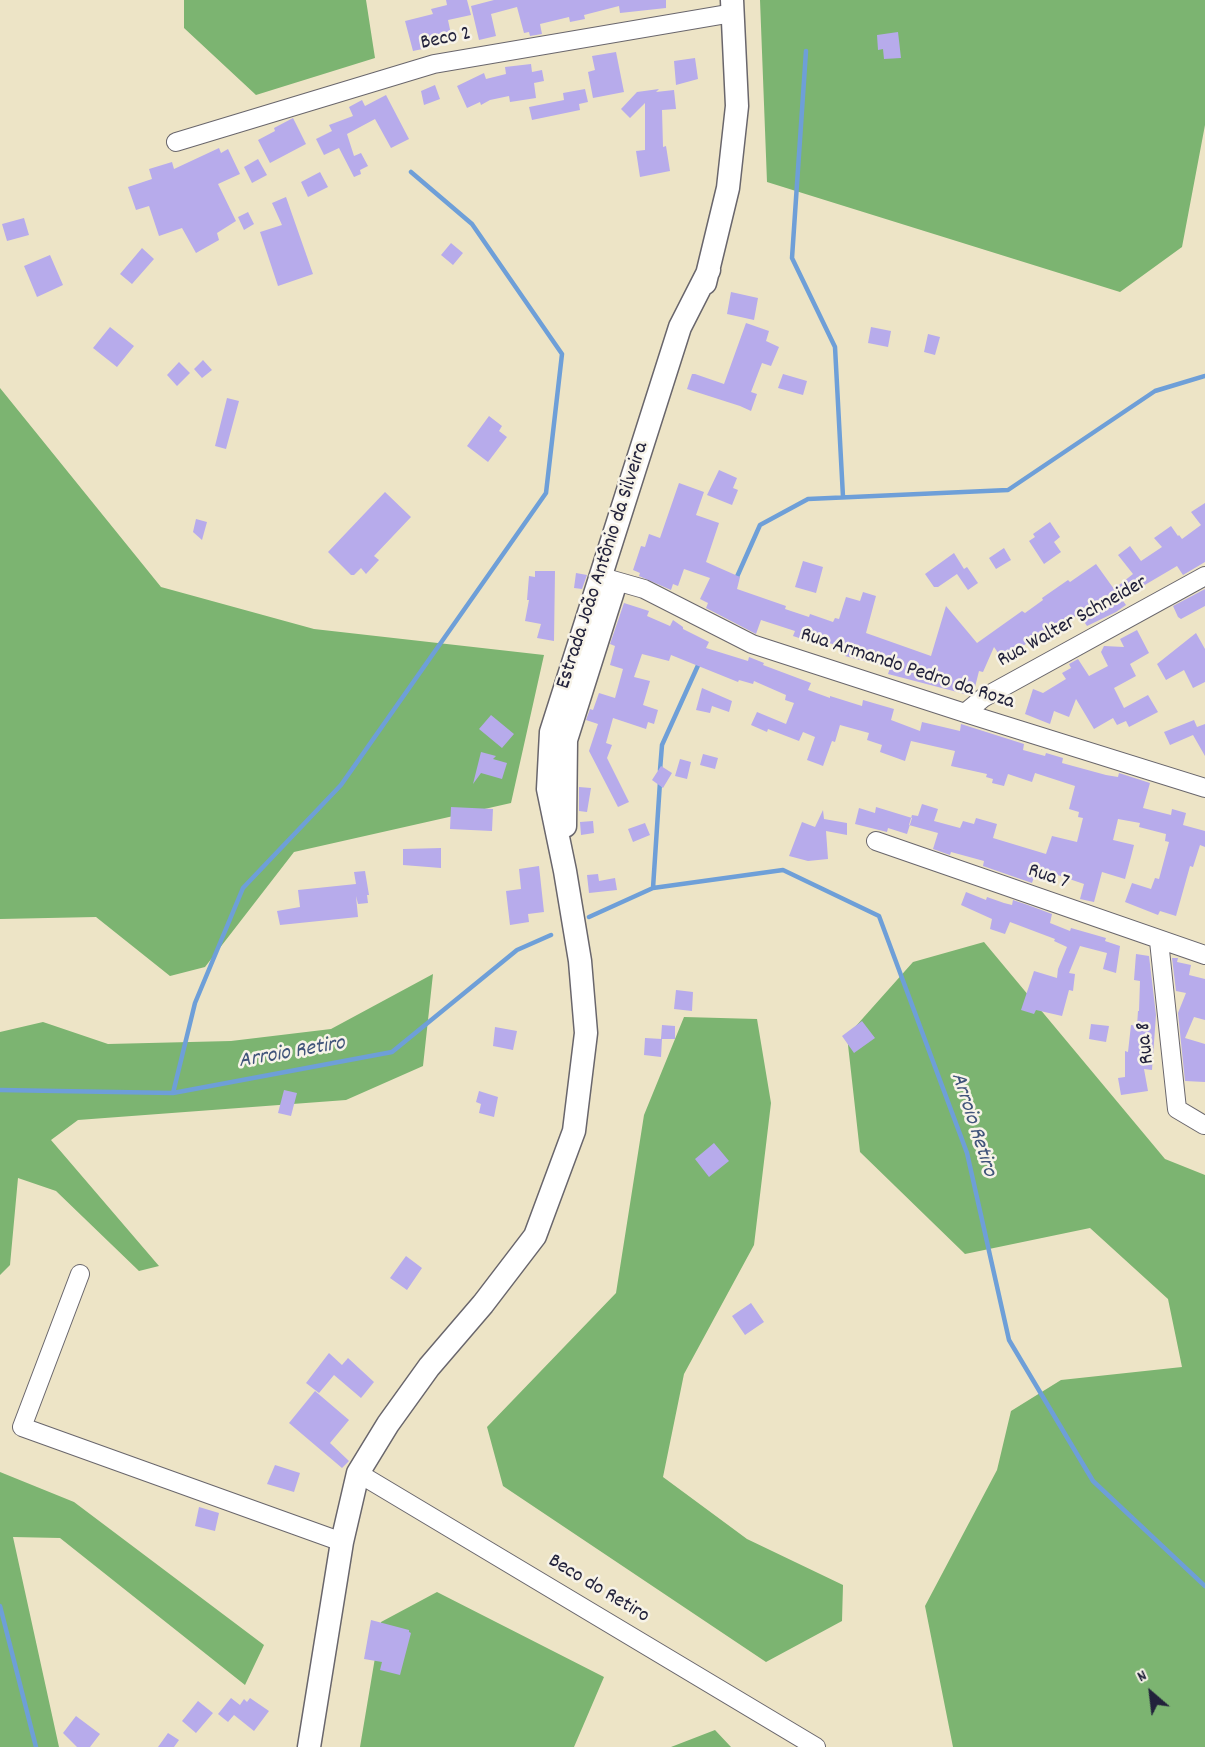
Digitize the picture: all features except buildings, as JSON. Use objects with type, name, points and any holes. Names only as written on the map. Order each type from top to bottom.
[{"type":"main road","name":"Estrada João Antônio da Silveira","points":[[309,1747],[342,1542],[358,1473],[388,1424],[429,1367],[483,1304],[535,1236],[574,1131],[585,1033],[580,961],[565,871],[566,740],[609,579],[709,270],[728,188],[736,106],[732,7]]},
{"type":"street","name":"Beco 2","points":[[176,142],[434,64],[732,7]]},
{"type":"street","name":"Rua Walter Schneider","points":[[965,714],[983,698],[1205,576]]},
{"type":"street","name":"Rua Armando Pedro da Roza","points":[[609,579],[644,589],[752,644],[965,714],[1205,788]]},
{"type":"street","name":"Rua 7","points":[[876,841],[1205,956]]},
{"type":"street","name":"Rua 8","points":[[1159,941],[1177,1109],[1204,1125]]},
{"type":"street","points":[[80,1274],[22,1427],[342,1542]]},
{"type":"street","name":"Beco do Retiro","points":[[358,1473],[816,1747]]},
{"type":"green space","points":[[184,0],[366,0],[375,58],[256,95],[184,28]]},
{"type":"green space","points":[[760,0],[1205,0],[1205,125],[1182,247],[1120,292],[767,182]]},
{"type":"green space","points":[[0,388],[161,587],[314,629],[544,655],[511,803],[294,852],[205,967],[170,976],[96,917],[0,919]]},
{"type":"green space","points":[[984,942],[1165,1159],[1205,1175],[1205,1747],[953,1747],[925,1606],[997,1470],[1011,1411],[1061,1380],[1182,1367],[1168,1299],[1090,1228],[965,1254],[860,1152],[847,1036],[913,962]]},
{"type":"green space","points":[[433,974],[423,1066],[346,1100],[78,1120],[51,1140],[159,1266],[139,1271],[56,1191],[18,1178],[10,1265],[0,1275],[0,1032],[43,1022],[108,1044],[231,1041],[331,1029]]},
{"type":"green space","points":[[684,1017],[757,1019],[771,1103],[754,1245],[684,1374],[663,1477],[747,1539],[843,1585],[842,1621],[766,1662],[503,1486],[487,1427],[616,1293],[644,1115]]},
{"type":"green space","points":[[0,1472],[74,1502],[264,1645],[245,1685],[60,1538],[13,1537],[59,1747],[0,1747]]},
{"type":"green space","points":[[437,1592],[604,1677],[574,1747],[360,1747],[381,1622]]},
{"type":"green space","points":[[715,1730],[731,1747],[671,1747]]},
{"type":"waterway","points":[[806,51],[792,258],[835,347],[843,497]]},
{"type":"waterway","points":[[173,1093],[195,1003],[243,888],[341,785],[546,493],[562,354],[472,224],[411,172]]},
{"type":"waterway","points":[[736,579],[760,525],[808,499],[1008,490],[1155,391],[1205,376]]},
{"type":"waterway","points":[[660,770],[662,745],[700,661]]},
{"type":"waterway","points":[[653,888],[660,782]]},
{"type":"waterway","name":"Arroio Retiro","points":[[589,917],[653,888],[783,870],[879,916],[967,1153],[1009,1340],[1093,1481],[1205,1586]]},
{"type":"waterway","name":"Arroio Retiro","points":[[0,1090],[173,1093],[392,1052],[517,950],[551,935]]},
{"type":"waterway","points":[[0,1606],[36,1747]]}]
